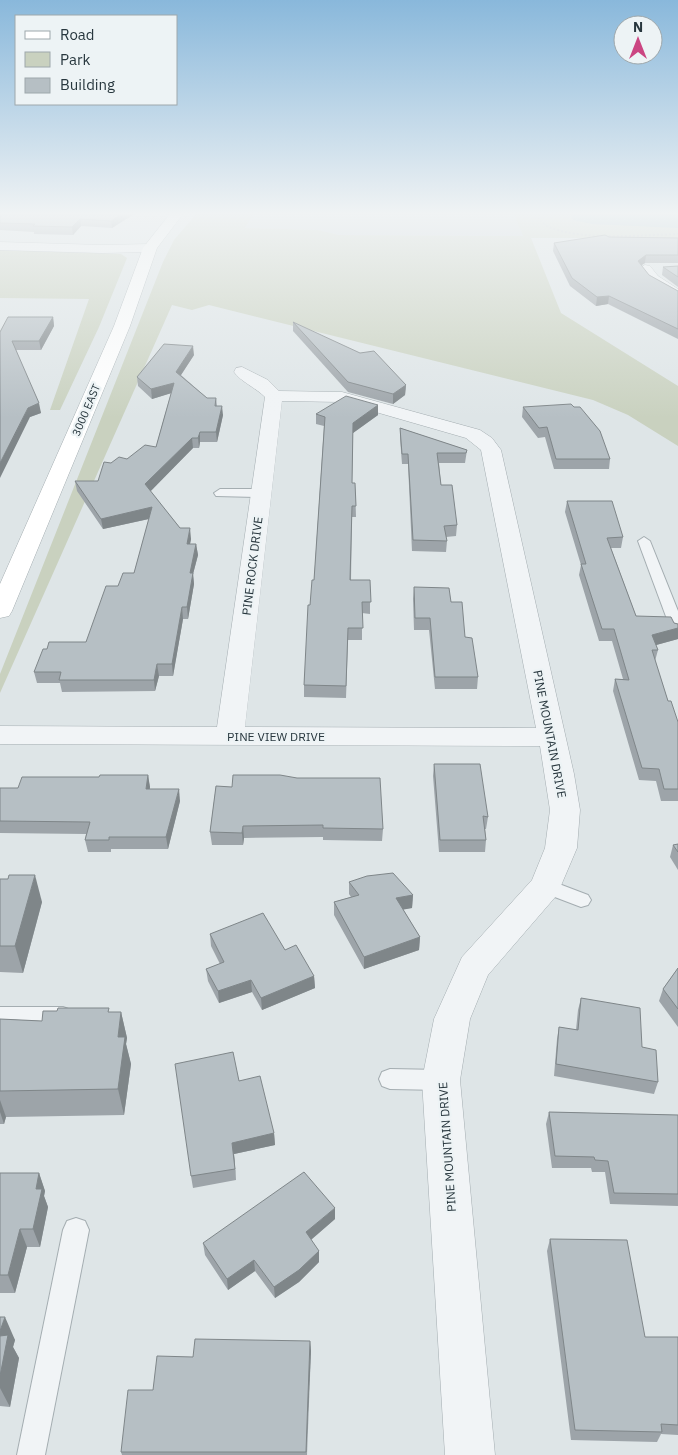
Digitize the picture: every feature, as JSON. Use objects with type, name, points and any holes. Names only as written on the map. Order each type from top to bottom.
[{"type":"main road","name":"3000 EAST","points":[[2,602],[122,326],[138,282]]},
{"type":"street","points":[[658,282],[678,295]]},
{"type":"street","points":[[242,372],[262,384],[274,396]]},
{"type":"street","name":"PINE ROCK DRIVE","points":[[230,736],[274,396]]},
{"type":"street","name":"PINE MOUNTAIN DRIVE","points":[[274,396],[327,396],[356,400],[473,434],[491,450],[552,737],[565,810],[562,848],[546,886],[474,967],[452,1019],[441,1080],[470,1455]]},
{"type":"street","name":"PINE VIEW DRIVE","points":[[0,735],[552,737]]},
{"type":"lane","points":[[220,493],[261,493]]},
{"type":"lane","points":[[644,541],[678,630]]},
{"type":"lane","points":[[546,886],[581,900]]},
{"type":"lane","points":[[0,1016],[80,1016]]},
{"type":"lane","points":[[390,1079],[441,1080]]},
{"type":"lane","points":[[31,1455],[76,1230]]},
{"type":"green space","points":[[0,282],[117,282],[99,327],[60,410],[50,410],[89,299],[0,298]]},
{"type":"green space","points":[[155,282],[549,282],[561,313],[678,386],[678,446],[628,415],[593,400],[209,305],[192,310],[172,305],[0,693],[0,674]]},
{"type":"building","points":[[577,282],[662,282],[678,291],[678,329],[609,296],[597,297]]},
{"type":"building","points":[[8,317],[53,317],[39,341],[12,341],[39,403],[28,408],[0,463],[0,332]]},
{"type":"building","points":[[293,322],[360,353],[374,351],[406,385],[393,394],[348,382]]},
{"type":"building","points":[[164,344],[193,346],[176,372],[207,398],[216,398],[215,406],[222,406],[216,432],[200,432],[198,438],[192,438],[145,484],[180,528],[190,528],[187,544],[196,544],[190,573],[193,573],[187,607],[182,607],[172,664],[157,664],[154,680],[59,680],[61,672],[34,672],[43,649],[47,649],[49,642],[86,642],[106,586],[118,586],[123,573],[134,573],[152,507],[101,519],[75,481],[98,481],[104,462],[111,463],[119,457],[127,459],[145,445],[156,447],[174,383],[151,389],[137,377]]},
{"type":"building","points":[[346,396],[378,405],[353,423],[352,483],[355,483],[356,506],[352,506],[350,580],[370,580],[371,602],[362,602],[363,628],[348,628],[346,686],[304,685],[308,605],[310,605],[312,580],[314,580],[325,417],[316,414]]},
{"type":"building","points":[[571,404],[574,407],[580,407],[600,431],[610,459],[556,459],[547,427],[539,428],[523,407]]},
{"type":"building","points":[[400,428],[467,450],[466,453],[437,453],[441,485],[452,485],[457,525],[444,526],[447,541],[413,540],[408,454],[402,454]]},
{"type":"building","points":[[567,501],[612,501],[623,537],[607,538],[636,616],[671,617],[674,623],[678,624],[678,628],[652,635],[658,650],[652,650],[668,701],[671,701],[678,722],[678,789],[664,789],[659,769],[642,768],[615,679],[629,680],[614,629],[602,629],[581,564],[586,564]]},
{"type":"building","points":[[414,587],[449,588],[451,602],[462,602],[465,637],[472,638],[478,677],[435,677],[430,618],[415,618]]},
{"type":"building","points":[[434,764],[480,764],[488,817],[483,816],[486,840],[440,840]]},
{"type":"building","points":[[100,775],[148,775],[146,789],[179,789],[166,837],[109,837],[109,840],[85,840],[90,822],[0,821],[0,788],[18,788],[22,777],[99,777]]},
{"type":"building","points":[[233,775],[280,775],[297,778],[380,778],[383,829],[323,828],[323,825],[243,826],[242,833],[210,832],[216,786],[232,787]]},
{"type":"building","points":[[678,844],[678,852],[673,845]]},
{"type":"building","points":[[393,873],[413,895],[396,898],[420,937],[364,957],[334,902],[359,895],[349,882],[367,876]]},
{"type":"building","points":[[9,875],[35,875],[15,946],[0,946],[0,879],[8,879]]},
{"type":"building","points":[[263,913],[285,950],[296,945],[314,976],[261,998],[251,980],[218,991],[206,969],[224,962],[210,934]]},
{"type":"building","points":[[678,968],[678,1009],[663,989]]},
{"type":"building","points":[[581,998],[640,1008],[642,1047],[656,1050],[658,1082],[556,1064],[559,1027],[578,1030]]},
{"type":"building","points":[[58,1008],[109,1008],[108,1012],[121,1012],[118,1037],[125,1037],[118,1089],[0,1091],[0,1019],[42,1021],[43,1011],[57,1011]]},
{"type":"building","points":[[233,1052],[239,1081],[260,1076],[274,1133],[232,1143],[235,1169],[191,1176],[175,1064]]},
{"type":"building","points":[[549,1112],[678,1115],[678,1194],[614,1193],[608,1161],[595,1160],[594,1157],[555,1156]]},
{"type":"building","points":[[304,1172],[335,1208],[306,1232],[319,1251],[299,1270],[274,1287],[254,1260],[227,1279],[203,1243]]},
{"type":"building","points":[[0,1173],[39,1173],[36,1189],[42,1189],[33,1229],[20,1229],[8,1275],[0,1275]]},
{"type":"building","points":[[550,1239],[627,1240],[645,1337],[678,1337],[678,1425],[661,1424],[662,1432],[575,1430]]},
{"type":"building","points":[[0,1317],[5,1317],[0,1331]]},
{"type":"building","points":[[8,1335],[0,1376],[0,1336]]},
{"type":"building","points":[[195,1339],[310,1341],[306,1452],[121,1452],[128,1390],[153,1390],[157,1356],[193,1357]]}]
